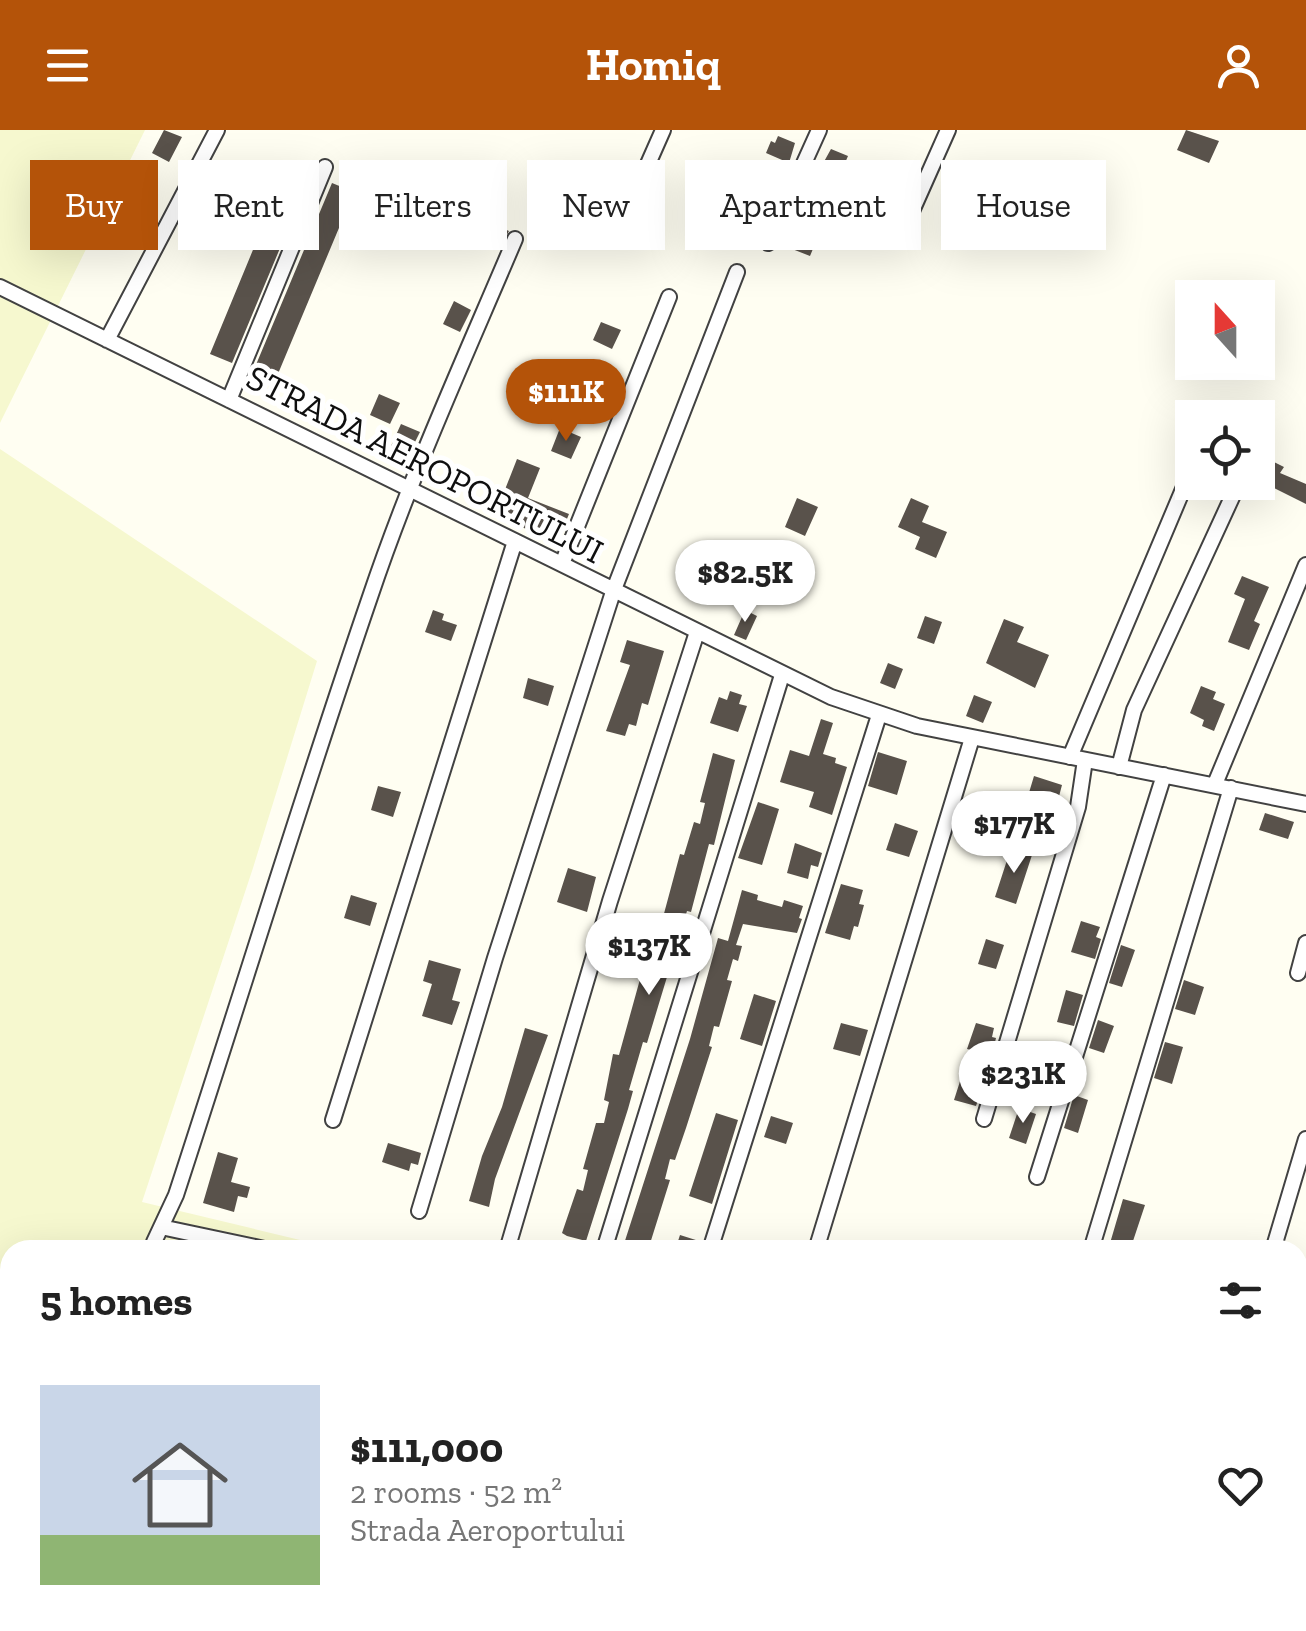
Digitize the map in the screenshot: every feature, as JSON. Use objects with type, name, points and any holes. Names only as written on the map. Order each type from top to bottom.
[{"type":"street","points":[[107,340],[217,130]]},
{"type":"street","points":[[650,160],[663,130]]},
{"type":"street","points":[[805,160],[819,130]]},
{"type":"street","points":[[921,191],[948,130]]},
{"type":"street","points":[[228,400],[325,167]]},
{"type":"street","points":[[155,1240],[176,1196],[370,595],[515,239]]},
{"type":"street","points":[[419,1211],[494,958],[613,592],[737,272]]},
{"type":"street","name":"STRADA AEROPORTULUI","points":[[0,287],[613,592],[782,674],[879,715],[972,738],[1306,804]]},
{"type":"street","points":[[562,564],[669,296]]},
{"type":"street","points":[[984,1119],[1078,808],[1077,759],[1179,500]]},
{"type":"street","points":[[1119,766],[1134,710],[1231,500]]},
{"type":"street","points":[[333,1120],[515,541]]},
{"type":"street","points":[[1214,784],[1306,565]]},
{"type":"street","points":[[510,1240],[610,901],[697,632]]},
{"type":"street","points":[[607,1240],[782,674]]},
{"type":"street","points":[[713,1240],[879,715]]},
{"type":"street","points":[[819,1240],[972,738]]},
{"type":"street","points":[[1037,1177],[1164,775]]},
{"type":"street","points":[[1093,1240],[1230,788]]},
{"type":"street","points":[[1298,973],[1306,943]]},
{"type":"street","points":[[1276,1240],[1306,1140]]},
{"type":"street","points":[[161,1227],[222,1240]]},
{"type":"green space","points":[[0,130],[145,130],[130,160],[30,160],[30,250],[86,250],[0,423]]},
{"type":"green space","points":[[0,449],[317,661],[142,1202],[300,1240],[0,1240]]},
{"type":"building","points":[[164,130],[182,137],[169,162],[152,153]]},
{"type":"building","points":[[1186,130],[1219,141],[1209,163],[1177,150]]},
{"type":"building","points":[[778,136],[795,143],[790,160],[766,153],[771,141],[775,143]]},
{"type":"building","points":[[831,149],[848,156],[846,160],[825,160]]},
{"type":"building","points":[[332,183],[339,186],[339,228],[275,381],[253,372],[304,250],[319,250],[319,214]]},
{"type":"building","points":[[253,250],[279,250],[232,363],[210,354]]},
{"type":"building","points":[[454,301],[471,310],[460,332],[443,324]]},
{"type":"building","points":[[601,322],[621,330],[612,349],[593,340]]},
{"type":"building","points":[[556,388],[584,400],[586,394],[610,402],[603,421],[564,407],[558,421],[544,414]]},
{"type":"building","points":[[379,394],[400,403],[390,424],[370,415]]},
{"type":"building","points":[[401,424],[420,432],[409,454],[391,446]]},
{"type":"building","points":[[560,428],[581,437],[571,459],[551,451]]},
{"type":"building","points":[[517,459],[540,468],[528,498],[569,514],[557,543],[495,515]]},
{"type":"building","points":[[1275,462],[1284,467],[1280,473],[1306,484],[1306,504],[1275,488]]},
{"type":"building","points":[[797,498],[818,507],[805,536],[785,527]]},
{"type":"building","points":[[911,498],[929,506],[922,522],[947,532],[936,558],[915,549],[920,537],[898,527]]},
{"type":"building","points":[[1242,576],[1269,587],[1254,621],[1260,624],[1249,650],[1228,642],[1245,599],[1234,594]]},
{"type":"building","points":[[433,610],[444,614],[442,620],[457,625],[451,641],[425,632]]},
{"type":"building","points":[[745,610],[757,616],[746,640],[734,635]]},
{"type":"building","points":[[925,616],[942,622],[934,644],[917,638]]},
{"type":"building","points":[[1004,619],[1024,627],[1017,642],[1049,655],[1035,688],[986,663]]},
{"type":"building","points":[[627,640],[664,651],[648,705],[642,703],[636,726],[629,724],[625,736],[606,731],[630,665],[620,662]]},
{"type":"building","points":[[888,663],[903,669],[895,689],[880,683]]},
{"type":"building","points":[[528,678],[554,686],[548,706],[523,698]]},
{"type":"building","points":[[1201,686],[1216,692],[1213,699],[1225,704],[1214,731],[1202,726],[1204,720],[1190,713]]},
{"type":"building","points":[[730,691],[742,695],[739,704],[747,706],[738,732],[710,723],[719,697],[727,700]]},
{"type":"building","points":[[974,695],[992,702],[983,723],[966,716]]},
{"type":"building","points":[[821,719],[833,723],[823,754],[847,767],[832,815],[809,807],[814,792],[780,782],[790,750],[809,756]]},
{"type":"building","points":[[878,752],[907,761],[897,795],[868,786]]},
{"type":"building","points":[[713,753],[735,760],[714,845],[709,844],[691,912],[687,911],[647,1043],[643,1042],[629,1090],[633,1091],[628,1109],[586,1240],[567,1236],[562,1233],[577,1189],[583,1191],[588,1170],[583,1169],[596,1123],[604,1123],[613,1054],[619,1055],[647,954],[653,956],[658,936],[654,935],[658,920],[662,921],[680,854],[684,855],[694,822],[700,824],[705,803],[700,802]]},
{"type":"building","points":[[1034,776],[1062,785],[1057,804],[1028,796]]},
{"type":"building","points":[[378,786],[401,792],[393,817],[371,810]]},
{"type":"building","points":[[758,802],[779,809],[762,865],[738,858]]},
{"type":"building","points":[[1265,813],[1294,822],[1288,839],[1259,830]]},
{"type":"building","points":[[895,823],[918,831],[909,857],[886,850]]},
{"type":"building","points":[[795,843],[822,853],[818,867],[811,865],[808,879],[787,873]]},
{"type":"building","points":[[1011,848],[1032,855],[1016,904],[995,897]]},
{"type":"building","points":[[568,868],[596,877],[587,912],[557,902]]},
{"type":"building","points":[[841,884],[863,890],[859,904],[864,905],[850,940],[825,933]]},
{"type":"building","points":[[742,890],[758,895],[757,900],[782,907],[784,900],[803,906],[797,933],[743,924],[736,945],[742,946],[727,980],[732,981],[719,1027],[714,1026],[709,1046],[712,1047],[675,1160],[670,1159],[665,1179],[670,1180],[651,1240],[625,1240],[718,938],[728,941]]},
{"type":"building","points":[[351,895],[377,903],[370,926],[344,918]]},
{"type":"building","points":[[1081,921],[1100,927],[1095,959],[1071,952]]},
{"type":"building","points":[[986,939],[1004,945],[996,969],[978,964]]},
{"type":"building","points":[[1121,945],[1135,950],[1122,987],[1109,983]]},
{"type":"building","points":[[429,960],[461,969],[452,1000],[460,1002],[452,1025],[422,1016],[432,984],[423,981]]},
{"type":"building","points":[[1184,980],[1204,987],[1195,1015],[1175,1009]]},
{"type":"building","points":[[1066,990],[1083,995],[1074,1026],[1057,1022]]},
{"type":"building","points":[[754,994],[776,1001],[762,1046],[740,1039]]},
{"type":"building","points":[[1098,1020],[1114,1026],[1104,1053],[1089,1048]]},
{"type":"building","points":[[841,1023],[868,1030],[860,1056],[833,1049]]},
{"type":"building","points":[[976,1023],[994,1028],[992,1055],[967,1049]]},
{"type":"building","points":[[525,1028],[548,1035],[495,1179],[489,1207],[469,1201]]},
{"type":"building","points":[[1165,1042],[1183,1047],[1172,1084],[1154,1078]]},
{"type":"building","points":[[963,1072],[985,1079],[976,1106],[954,1100]]},
{"type":"building","points":[[1074,1095],[1088,1100],[1078,1133],[1064,1128]]},
{"type":"building","points":[[1019,1108],[1036,1114],[1026,1144],[1009,1138]]},
{"type":"building","points":[[716,1113],[738,1120],[712,1204],[689,1196]]},
{"type":"building","points":[[771,1116],[793,1123],[786,1144],[764,1137]]},
{"type":"building","points":[[388,1143],[421,1153],[418,1165],[411,1163],[409,1171],[382,1162]]},
{"type":"building","points":[[218,1152],[238,1158],[231,1182],[250,1187],[247,1198],[238,1196],[234,1212],[203,1203]]},
{"type":"building","points":[[1123,1199],[1145,1205],[1133,1240],[1111,1240]]}]
